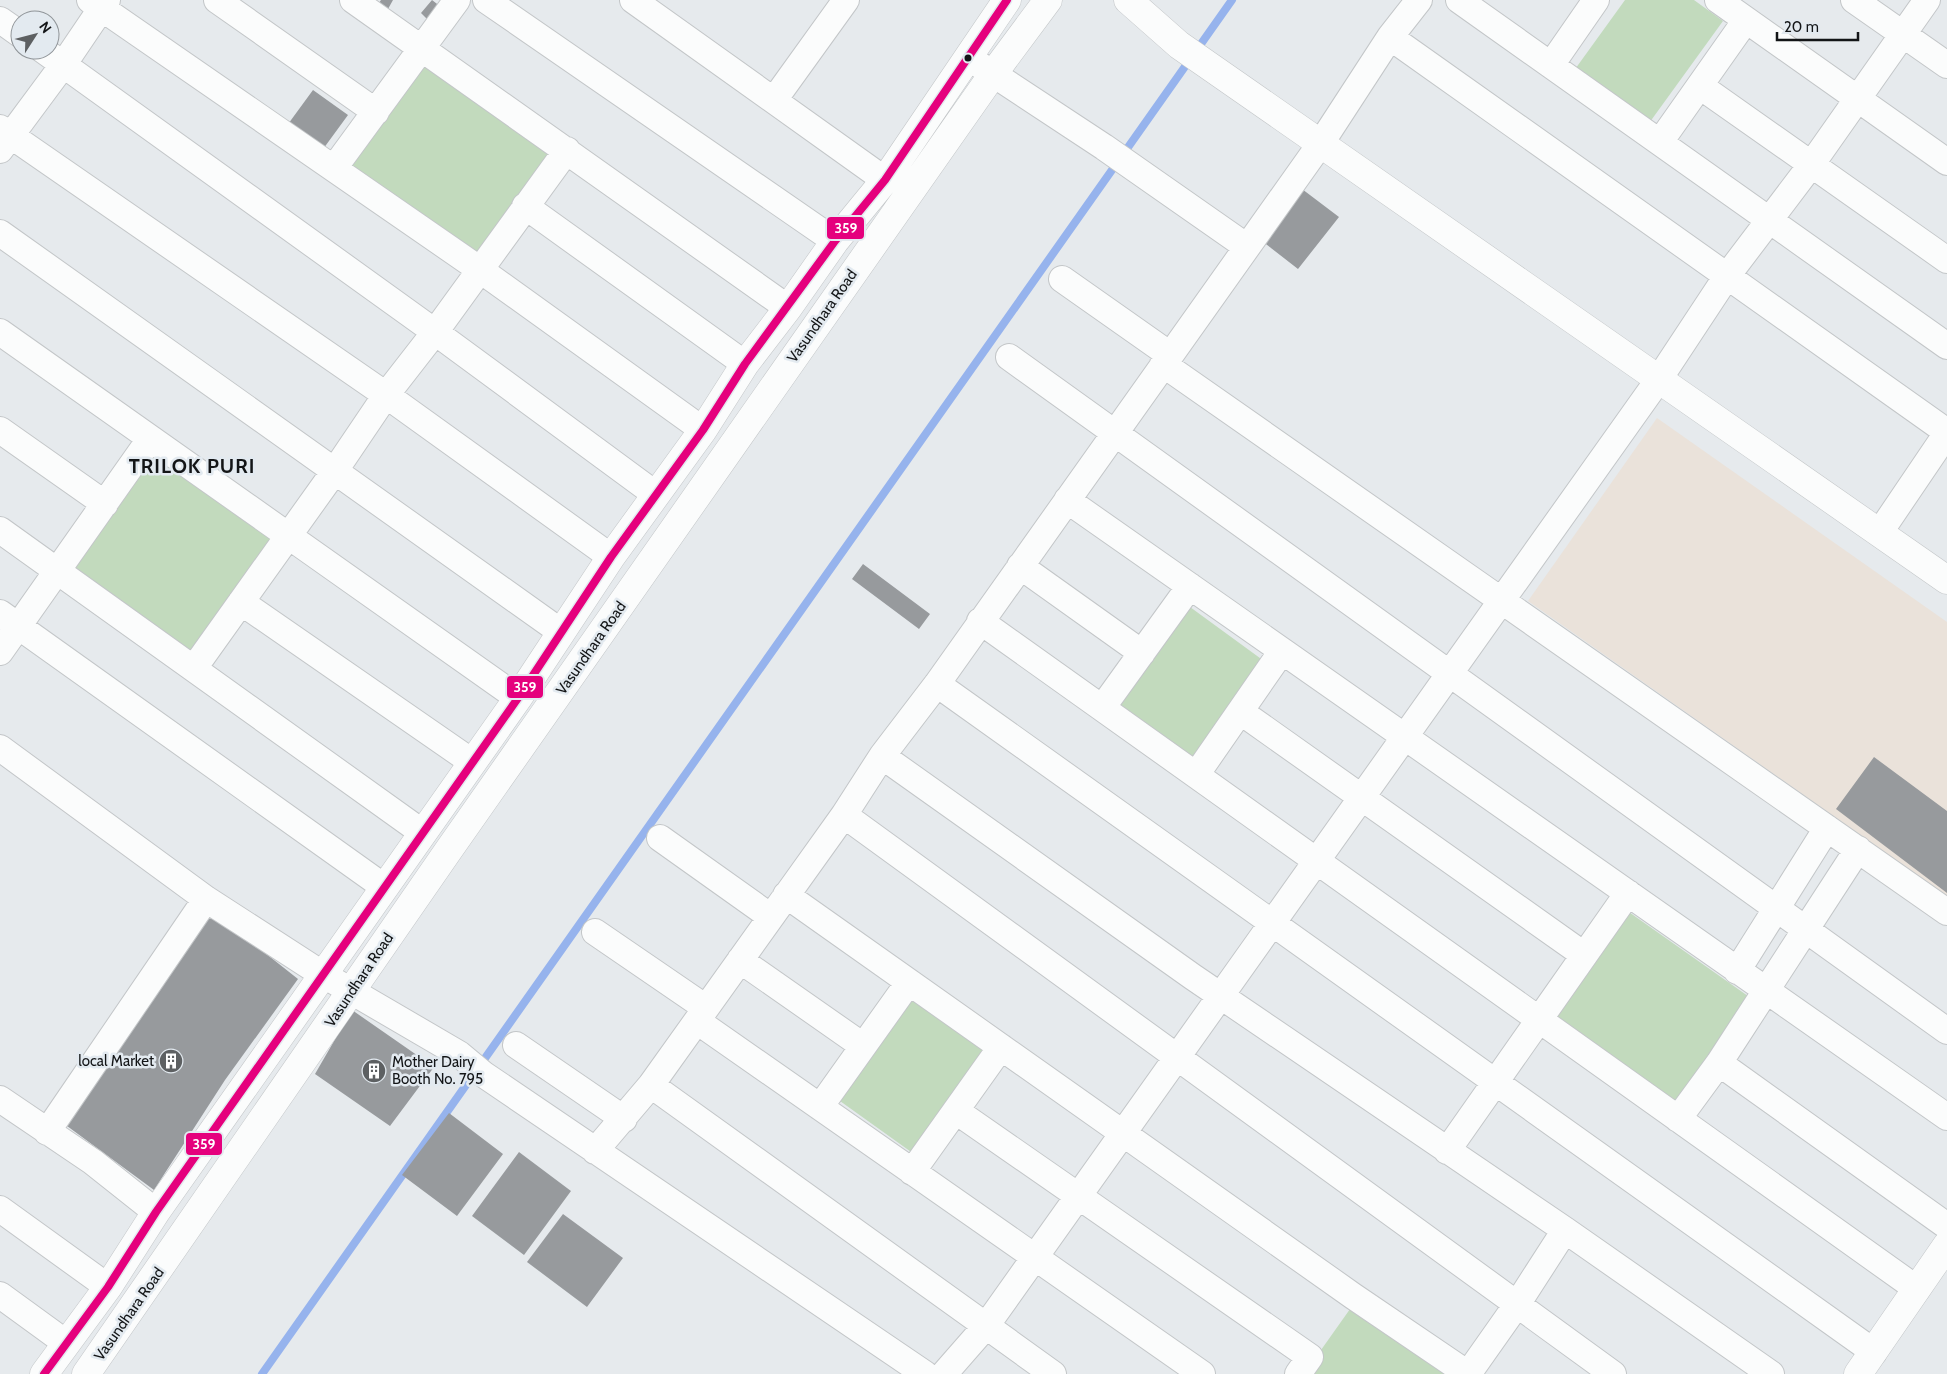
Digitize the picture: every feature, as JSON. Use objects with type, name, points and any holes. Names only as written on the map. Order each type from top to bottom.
[{"type":"street","points":[[217,0],[376,112]]},
{"type":"street","points":[[353,0],[788,308]]},
{"type":"street","points":[[334,168],[458,0]]},
{"type":"street","points":[[486,0],[834,241]]},
{"type":"street","points":[[633,0],[885,180]]},
{"type":"street","points":[[774,100],[846,0]]},
{"type":"street","points":[[44,1374],[108,1287],[156,1212],[518,698],[611,557],[703,430],[745,364],[788,308],[834,241],[885,180],[1007,0]]},
{"type":"street","name":"Vasundhara Road","points":[[86,1374],[351,991],[993,74],[1048,0]]},
{"type":"street","points":[[1128,0],[1180,45],[1947,580]]},
{"type":"street","points":[[596,1151],[651,1085],[844,815],[882,756],[937,684],[1247,247],[1321,142],[1390,38],[1419,0]]},
{"type":"street","points":[[1459,0],[1947,346]]},
{"type":"street","points":[[1718,0],[1947,162]]},
{"type":"street","points":[[1854,0],[1947,65]]},
{"type":"street","points":[[944,1374],[986,1326],[1316,861],[1363,798],[1449,672],[1659,378],[1727,276],[1811,165],[1927,0]]},
{"type":"street","points":[[1551,65],[1594,1]]},
{"type":"street","points":[[60,49],[100,3],[703,430]]},
{"type":"street","points":[[1660,142],[1746,20]]},
{"type":"street","points":[[1390,38],[1947,432],[1880,532]]},
{"type":"street","points":[[969,58],[1104,147],[1247,247]]},
{"type":"street","points":[[51,60],[3,138],[386,395],[611,557]]},
{"type":"street","points":[[57,60],[435,332],[655,494]]},
{"type":"street","points":[[1700,86],[1947,260]]},
{"type":"street","points":[[194,668],[334,472],[386,395],[435,332],[567,150]]},
{"type":"street","points":[[525,206],[745,364]]},
{"type":"street","points":[[0,233],[561,632]]},
{"type":"street","points":[[1062,279],[1167,360],[1501,600],[1947,912]]},
{"type":"street","points":[[0,332],[518,698]]},
{"type":"street","points":[[1008,357],[1947,1031]]},
{"type":"street","points":[[0,430],[105,504]]},
{"type":"street","points":[[0,652],[9,619],[58,572],[150,439]]},
{"type":"street","points":[[1067,500],[1947,1117]]},
{"type":"street","points":[[0,530],[423,833]]},
{"type":"street","points":[[1020,566],[1142,653]]},
{"type":"street","points":[[1102,708],[1190,586]]},
{"type":"street","points":[[241,602],[472,762]]},
{"type":"street","points":[[9,619],[384,887]]},
{"type":"street","points":[[980,621],[1917,1289]]},
{"type":"street","points":[[1196,775],[1242,712],[1282,651]]},
{"type":"street","points":[[937,684],[1874,1352]]},
{"type":"street","points":[[1242,712],[1584,955]]},
{"type":"street","points":[[0,748],[206,899],[322,974],[459,1054],[482,1074],[925,1374]]},
{"type":"street","points":[[882,756],[1221,996],[1565,1230],[1771,1374]]},
{"type":"street","points":[[844,815],[1177,1058],[1518,1303],[1613,1374]]},
{"type":"street","points":[[1737,971],[1827,828]]},
{"type":"street","points":[[660,838],[771,917]]},
{"type":"street","points":[[1678,1119],[1719,1063],[1858,848]]},
{"type":"street","points":[[1447,1151],[1628,893]]},
{"type":"street","points":[[786,895],[1353,1296],[1468,1374],[1518,1303],[1565,1230]]},
{"type":"street","points":[[47,1132],[206,899]]},
{"type":"street","points":[[595,932],[820,1107],[1202,1374]]},
{"type":"street","points":[[740,960],[863,1046]]},
{"type":"street","points":[[820,1107],[909,982]]},
{"type":"street","points":[[516,1045],[624,1119]]},
{"type":"street","points":[[912,1172],[1001,1048]]},
{"type":"street","points":[[1719,1063],[1947,1226]]},
{"type":"street","points":[[651,1085],[1053,1374]]},
{"type":"street","points":[[0,1099],[93,1162],[156,1212]]},
{"type":"street","points":[[956,1111],[1310,1357],[1298,1374]]},
{"type":"street","points":[[0,1209],[108,1287]]},
{"type":"street","points":[[1858,1374],[1947,1245]]},
{"type":"street","points":[[0,1296],[66,1343]]},
{"type":"shaded area","points":[[1657,418],[1947,622],[1947,896],[1528,601]]},
{"type":"green space","points":[[1625,0],[1694,0],[1723,21],[1647,126],[1573,72]]},
{"type":"green space","points":[[425,60],[554,151],[474,268],[343,174]]},
{"type":"green space","points":[[150,449],[279,540],[199,657],[68,563]]},
{"type":"green space","points":[[1190,607],[1264,661],[1189,765],[1115,711]]},
{"type":"green space","points":[[1626,910],[1755,1001],[1675,1118],[1544,1024]]},
{"type":"green space","points":[[915,996],[989,1050],[914,1154],[840,1101]]},
{"type":"green space","points":[[1355,1302],[1456,1374],[1304,1374]]},
{"type":"building","points":[[381,0],[393,0],[388,9],[379,3]]},
{"type":"building","points":[[432,0],[441,7],[429,21],[421,13]]},
{"type":"building","points":[[313,90],[348,115],[318,156],[283,131]]},
{"type":"building","points":[[1302,189],[1339,217],[1298,269],[1262,241]]},
{"type":"building","points":[[863,564],[930,614],[919,629],[852,579]]},
{"type":"building","points":[[1874,757],[1947,811],[1947,893],[1836,809]]},
{"type":"building","name":"local Market","points":[[208,908],[298,979],[225,1080],[154,1190],[63,1123]]},
{"type":"building","name":"Mother Dairy Booth No. 795","points":[[352,1010],[434,1067],[390,1126],[315,1074]]},
{"type":"building","points":[[449,1113],[503,1154],[457,1216],[402,1175]]},
{"type":"building","points":[[519,1152],[571,1191],[524,1255],[472,1216]]},
{"type":"building","points":[[563,1214],[623,1258],[587,1307],[527,1262]]},
{"type":"waterway","points":[[262,1374],[1232,0]]},
{"type":"transit line","name":"359","points":[[44,1374],[108,1287],[156,1212],[518,698],[611,557],[703,430],[745,364],[835,241],[885,180],[1007,0]]},
{"type":"place","name":"local Market","points":[[171,1061]]},
{"type":"place","name":"Mother Dairy Booth No. 795","points":[[374,1071]]},
{"type":"district","name":"TRILOK PURI","points":[[192,466]]}]
